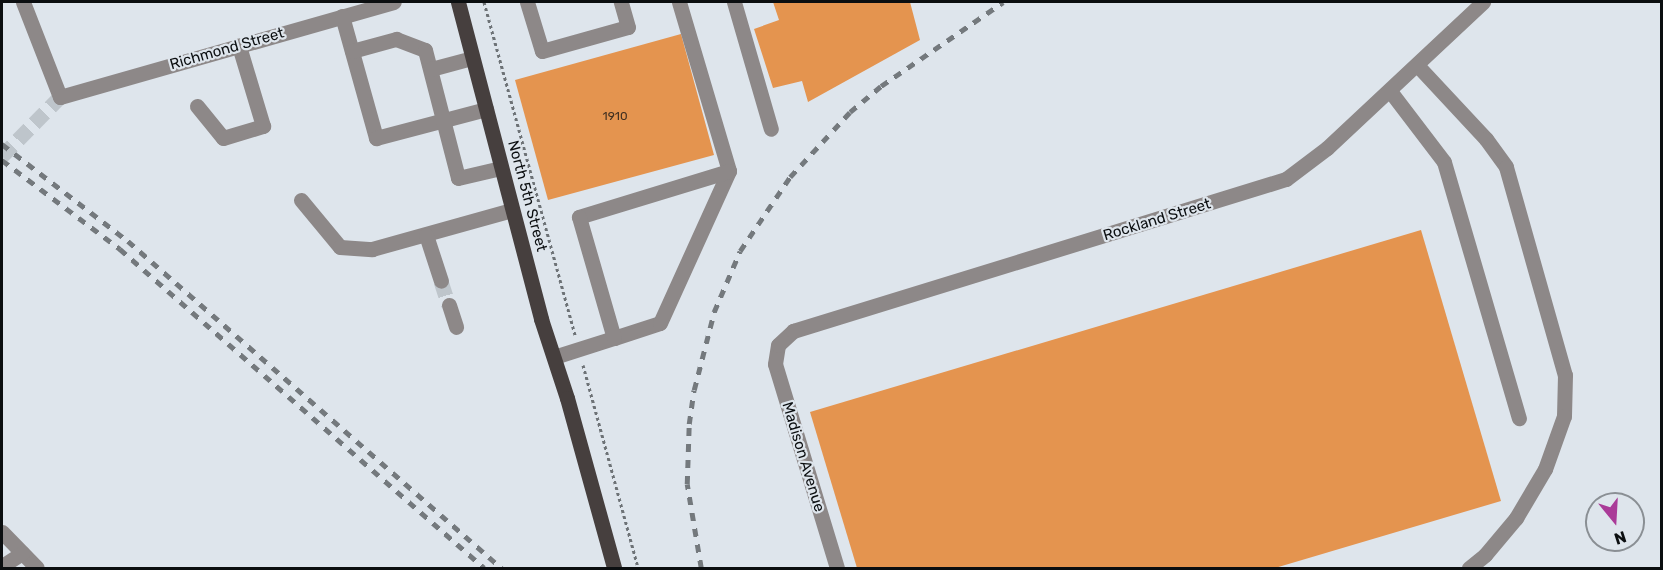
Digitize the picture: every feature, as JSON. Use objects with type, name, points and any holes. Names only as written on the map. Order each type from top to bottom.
[{"type":"main road","name":"North 5th Street","points":[[458,2],[512,210],[614,568]]},
{"type":"street","name":"Richmond Street","points":[[23,2],[60,97],[394,2]]},
{"type":"street","points":[[529,7],[542,51],[628,27],[621,2]]},
{"type":"street","points":[[554,357],[660,323],[729,171],[679,2]]},
{"type":"street","points":[[734,2],[771,129]]},
{"type":"street","name":"Rockland Street","points":[[778,345],[793,331],[818,322],[1286,179],[1327,148],[1483,2]]},
{"type":"street","points":[[342,16],[376,138],[486,109]]},
{"type":"street","points":[[351,51],[396,39],[425,50],[458,178],[501,168]]},
{"type":"street","points":[[197,106],[224,138],[263,126],[239,46]]},
{"type":"street","points":[[431,69],[472,58]]},
{"type":"street","points":[[1417,65],[1486,139],[1506,167],[1566,375],[1564,416],[1545,469],[1516,518],[1485,555],[1469,568]]},
{"type":"street","points":[[1390,91],[1444,162],[1519,418]]},
{"type":"street","points":[[614,338],[579,217],[729,171]]},
{"type":"street","points":[[301,200],[340,247],[372,249],[512,210]]},
{"type":"street","points":[[426,235],[441,281]]},
{"type":"street","points":[[449,305],[456,327]]},
{"type":"street","name":"Madison Avenue","points":[[778,345],[775,364],[837,568]]},
{"type":"street","points":[[2,532],[37,568]]},
{"type":"street","points":[[2,566],[22,553]]},
{"type":"path","points":[[484,2],[638,568]]},
{"type":"building","points":[[773,2],[910,2],[920,40],[808,102],[802,81],[773,88],[754,29],[779,20]]},
{"type":"building","points":[[681,34],[714,155],[548,200],[515,80]]},
{"type":"building","points":[[1421,230],[1501,501],[1275,568],[857,568],[810,412]]},
{"type":"tunnel","points":[[2,156],[60,97]]},
{"type":"tunnel","points":[[441,281],[449,305]]},
{"type":"railway","points":[[701,568],[687,484],[689,424],[694,390],[714,312],[740,251],[790,177],[850,112],[881,86],[1003,2]]},
{"type":"railway","points":[[2,144],[128,241],[502,568]]},
{"type":"railway","points":[[2,160],[120,249],[484,568]]}]
